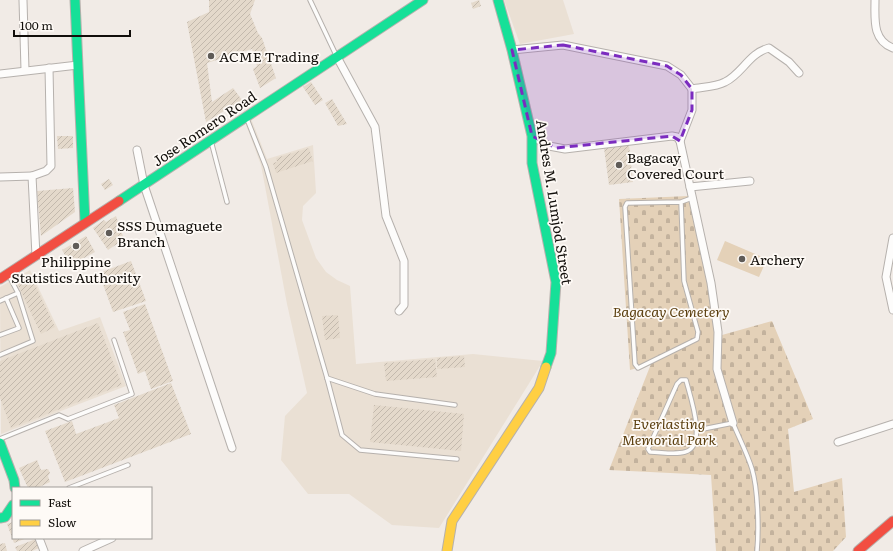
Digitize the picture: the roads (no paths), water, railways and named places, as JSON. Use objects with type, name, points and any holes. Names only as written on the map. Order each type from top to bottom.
[{"type":"main road","points":[[75,0],[85,222]]},
{"type":"main road","name":"Jose Romero Road","points":[[0,278],[36,256],[85,222],[144,185],[423,0]]},
{"type":"main road","name":"Andres M. Lumjod Street","points":[[447,551],[452,521],[539,388],[551,353],[556,282],[532,163],[532,136],[512,50],[498,0]]},
{"type":"main road","points":[[0,444],[14,480],[15,487]]},
{"type":"main road","points":[[0,518],[5,517],[12,506]]},
{"type":"main road","points":[[858,551],[893,521]]},
{"type":"street","points":[[23,0],[25,70]]},
{"type":"street","points":[[875,0],[875,30],[885,45],[893,47]]},
{"type":"street","points":[[512,50],[563,45],[667,66],[681,75],[692,89],[692,110],[680,141],[711,283],[718,332],[717,369],[733,423]]},
{"type":"street","points":[[692,89],[724,83],[754,55],[761,50],[769,48],[789,62],[799,73]]},
{"type":"street","points":[[337,57],[374,127],[386,216],[404,261],[404,305],[399,311]]},
{"type":"street","points":[[0,74],[78,65]]},
{"type":"street","points":[[0,177],[32,176],[46,171],[51,166],[49,68]]},
{"type":"street","points":[[532,136],[549,146],[565,149],[672,136],[676,137],[680,141]]},
{"type":"street","points":[[137,150],[144,185],[232,448]]},
{"type":"street","points":[[32,176],[36,256]]},
{"type":"street","points":[[690,187],[750,181]]},
{"type":"street","points":[[893,238],[886,277],[893,310]]},
{"type":"street","points":[[838,442],[893,424]]},
{"type":"street","points":[[39,539],[44,551]]},
{"type":"street","points":[[83,551],[110,539]]},
{"type":"lane","points":[[310,0],[337,57]]},
{"type":"lane","points":[[246,116],[266,167],[342,435],[360,450],[457,459]]},
{"type":"lane","points":[[211,140],[227,202]]},
{"type":"lane","points":[[681,202],[684,281],[698,332],[697,339],[638,368],[635,364],[625,207],[627,203],[681,202],[692,198]]},
{"type":"lane","points":[[0,355],[33,341],[18,293],[8,273]]},
{"type":"lane","points":[[0,301],[18,293]]},
{"type":"lane","points":[[0,334],[19,328],[6,298]]},
{"type":"lane","points":[[0,439],[59,415],[68,419],[132,394],[114,340]]},
{"type":"lane","points":[[327,378],[376,394],[455,405]]},
{"type":"lane","points":[[681,380],[686,380],[698,430],[692,447],[685,452],[650,452],[648,449],[677,384],[681,380]]},
{"type":"lane","points":[[698,430],[733,423],[752,470],[756,497],[758,540],[756,551]]},
{"type":"lane","points":[[71,487],[128,465]]},
{"type":"place","name":"ACME Trading","points":[[211,56]]},
{"type":"place","name":"Bagacay Covered Court","points":[[619,165]]},
{"type":"place","name":"SSS Dumaguete Branch","points":[[109,233]]},
{"type":"place","name":"Philippine Statistics Authority","points":[[76,246]]},
{"type":"place","name":"Archery","points":[[742,259]]},
{"type":"park label","name":"Bagacay Cemetery","points":[[671,311]]},
{"type":"park label","name":"Everlasting Memorial Park","points":[[669,432]]}]
